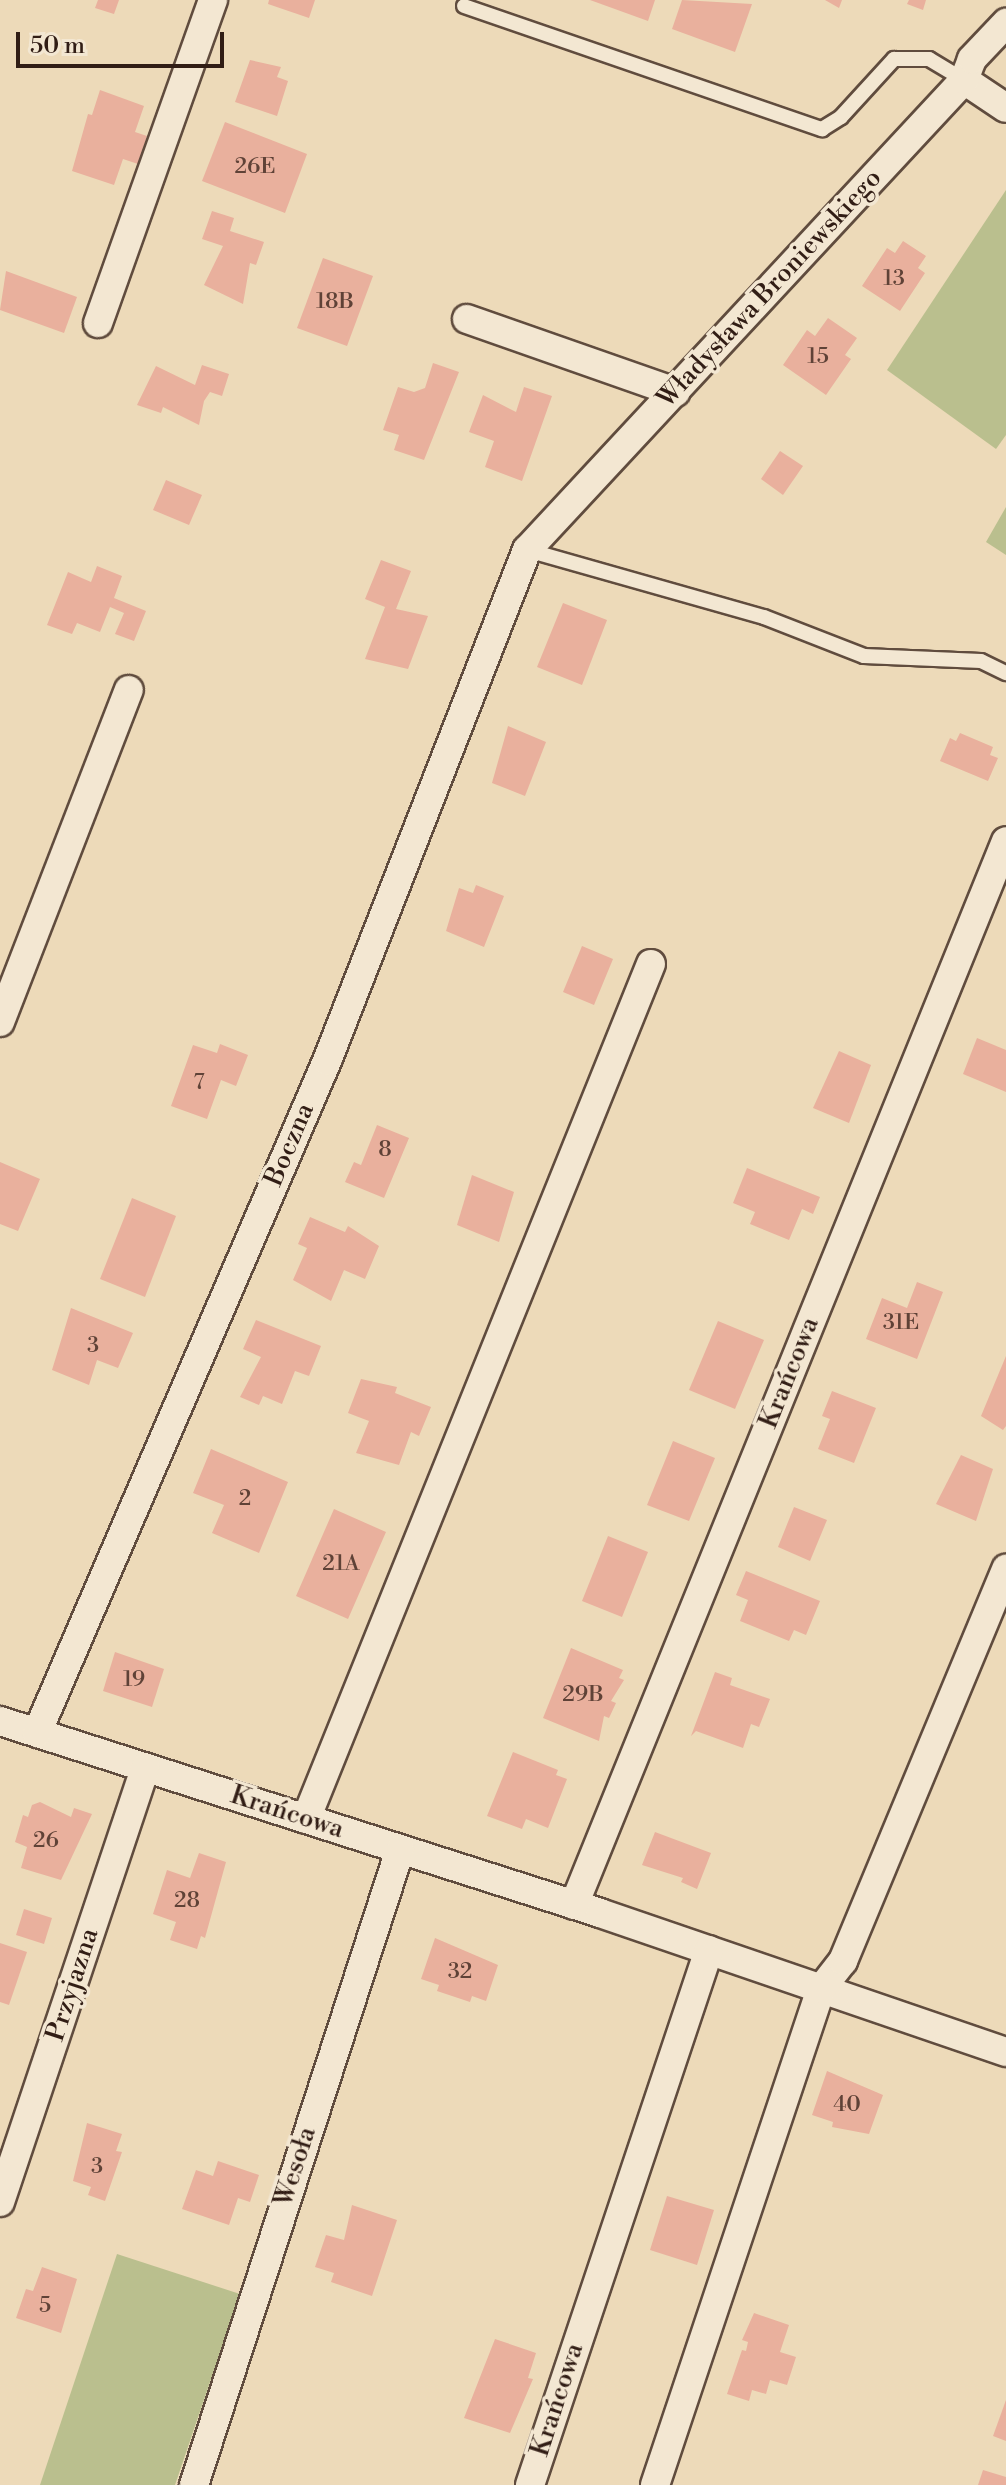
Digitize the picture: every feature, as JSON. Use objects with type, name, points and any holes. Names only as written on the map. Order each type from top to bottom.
[{"type":"street","points":[[98,323],[213,0]]},
{"type":"street","name":"Władysława Broniewskiego","points":[[527,550],[964,80],[972,59],[1006,23]]},
{"type":"street","points":[[964,80],[1006,108]]},
{"type":"street","points":[[467,319],[676,392]]},
{"type":"street","name":"Boczna","points":[[37,1733],[327,1061],[527,550]]},
{"type":"street","points":[[0,1022],[129,690]]},
{"type":"street","name":"Krańcowa","points":[[574,1905],[1006,841]]},
{"type":"street","points":[[306,1819],[651,964]]},
{"type":"street","points":[[655,2485],[821,1989],[843,1961],[1006,1569]]},
{"type":"street","name":"Krańcowa","points":[[0,1721],[574,1905],[1006,2052]]},
{"type":"street","name":"Przyjazna","points":[[0,2202],[145,1768]]},
{"type":"street","name":"Wesoła","points":[[194,2485],[400,1850]]},
{"type":"street","name":"Krańcowa","points":[[530,2485],[709,1950]]},
{"type":"lane","points":[[464,6],[822,129],[841,117],[894,59],[929,59],[964,80]]},
{"type":"lane","points":[[527,550],[764,617],[864,656],[981,661],[1006,673]]},
{"type":"green space","points":[[1006,190],[1006,435],[996,449],[887,370]]},
{"type":"green space","points":[[1006,507],[1006,555],[986,542]]},
{"type":"green space","points":[[117,2254],[240,2294],[175,2485],[40,2485]]},
{"type":"building","points":[[98,0],[119,0],[114,14],[95,8]]},
{"type":"building","points":[[269,0],[315,0],[309,18],[268,4]]},
{"type":"building","points":[[590,0],[655,0],[648,21]]},
{"type":"building","points":[[682,0],[752,4],[735,52],[672,29]]},
{"type":"building","points":[[825,0],[842,0],[839,8]]},
{"type":"building","points":[[909,0],[926,0],[923,10],[907,4]]},
{"type":"building","points":[[250,60],[281,67],[277,77],[288,81],[277,116],[235,102]]},
{"type":"building","points":[[100,90],[144,106],[135,132],[147,136],[138,164],[123,159],[114,185],[72,171],[88,114],[92,115]]},
{"type":"building","points":[[225,122],[307,154],[285,213],[202,181]]},
{"type":"building","points":[[212,211],[234,218],[230,231],[264,242],[256,265],[250,263],[243,304],[204,285],[223,246],[202,239]]},
{"type":"building","points":[[903,241],[926,256],[918,268],[925,273],[900,311],[862,286],[887,248],[895,253]]},
{"type":"building","points":[[323,258],[373,276],[347,346],[297,328]]},
{"type":"building","points":[[6,271],[77,297],[64,333],[0,310]]},
{"type":"building","points":[[828,318],[857,338],[845,355],[851,359],[826,395],[783,365],[807,330],[815,336]]},
{"type":"building","points":[[433,363],[459,372],[424,460],[394,450],[399,435],[383,430],[398,387],[414,392],[425,388]]},
{"type":"building","points":[[202,365],[229,374],[222,396],[210,392],[204,401],[199,425],[163,407],[161,413],[137,405],[156,366],[195,385]]},
{"type":"building","points":[[524,387],[552,396],[522,481],[485,467],[494,441],[469,432],[483,395],[516,412]]},
{"type":"building","points":[[780,451],[803,466],[783,495],[761,479]]},
{"type":"building","points":[[166,480],[202,495],[189,525],[153,510]]},
{"type":"building","points":[[381,560],[411,571],[396,609],[428,616],[408,669],[365,659],[385,607],[365,599]]},
{"type":"building","points":[[97,566],[122,576],[114,598],[146,611],[134,641],[115,634],[124,613],[110,607],[100,632],[77,623],[72,634],[47,625],[68,572],[91,582]]},
{"type":"building","points":[[563,603],[607,620],[582,685],[537,667]]},
{"type":"building","points":[[508,726],[546,742],[525,796],[492,783]]},
{"type":"building","points":[[960,733],[993,747],[990,755],[998,758],[988,781],[940,761],[950,738],[956,741]]},
{"type":"building","points":[[476,885],[504,896],[484,947],[446,931],[459,888],[473,893]]},
{"type":"building","points":[[582,946],[613,959],[594,1005],[563,992]]},
{"type":"building","points":[[977,1038],[1006,1050],[1006,1092],[963,1074]]},
{"type":"building","points":[[220,1044],[248,1055],[236,1086],[221,1080],[207,1119],[171,1106],[193,1045],[217,1053]]},
{"type":"building","points":[[839,1051],[871,1065],[849,1123],[813,1108]]},
{"type":"building","points":[[377,1125],[409,1138],[384,1198],[345,1182],[354,1162],[361,1165]]},
{"type":"building","points":[[0,1162],[40,1179],[18,1231],[0,1224]]},
{"type":"building","points":[[747,1168],[820,1197],[813,1214],[802,1209],[789,1240],[750,1224],[755,1212],[733,1203]]},
{"type":"building","points":[[472,1175],[514,1192],[499,1242],[457,1225]]},
{"type":"building","points":[[132,1198],[176,1216],[145,1297],[100,1279]]},
{"type":"building","points":[[310,1217],[345,1232],[348,1226],[379,1246],[365,1279],[344,1270],[331,1301],[293,1280],[307,1248],[298,1244]]},
{"type":"building","points":[[917,1282],[943,1292],[917,1359],[866,1339],[882,1298],[907,1308]]},
{"type":"building","points":[[71,1308],[133,1333],[118,1368],[97,1360],[89,1385],[52,1370]]},
{"type":"building","points":[[256,1320],[321,1346],[309,1376],[295,1371],[282,1404],[263,1396],[259,1405],[240,1397],[261,1357],[243,1349]]},
{"type":"building","points":[[718,1321],[764,1340],[735,1409],[689,1390]]},
{"type":"building","points":[[1006,1356],[1006,1426],[1003,1430],[981,1416]]},
{"type":"building","points":[[361,1379],[397,1387],[395,1393],[431,1407],[419,1436],[411,1432],[399,1465],[356,1453],[369,1421],[348,1413]]},
{"type":"building","points":[[832,1391],[876,1408],[854,1463],[818,1449],[830,1419],[822,1416]]},
{"type":"building","points":[[673,1441],[715,1458],[689,1521],[647,1505]]},
{"type":"building","points":[[211,1449],[288,1482],[259,1553],[212,1533],[224,1505],[193,1493]]},
{"type":"building","points":[[961,1455],[993,1469],[976,1521],[936,1504]]},
{"type":"building","points":[[794,1507],[827,1520],[810,1561],[778,1547]]},
{"type":"building","points":[[334,1509],[386,1532],[348,1619],[296,1596]]},
{"type":"building","points":[[608,1536],[648,1552],[622,1617],[582,1601]]},
{"type":"building","points":[[746,1571],[820,1601],[806,1635],[794,1630],[789,1641],[740,1621],[748,1600],[736,1595]]},
{"type":"building","points":[[571,1648],[623,1670],[619,1678],[624,1680],[611,1701],[616,1703],[609,1718],[604,1716],[599,1741],[543,1718]]},
{"type":"building","points":[[115,1652],[164,1669],[152,1707],[103,1691]]},
{"type":"building","points":[[715,1672],[732,1678],[730,1685],[770,1699],[759,1727],[751,1724],[743,1748],[696,1731],[691,1736]]},
{"type":"building","points":[[513,1752],[558,1770],[556,1775],[567,1779],[548,1828],[526,1819],[522,1829],[487,1816]]},
{"type":"building","points":[[40,1802],[71,1817],[74,1808],[92,1814],[61,1880],[21,1868],[27,1847],[15,1842],[23,1815],[28,1817],[32,1805]]},
{"type":"building","points":[[655,1832],[711,1853],[697,1889],[681,1882],[683,1878],[642,1865]]},
{"type":"building","points":[[199,1853],[226,1862],[205,1938],[201,1936],[197,1949],[170,1940],[176,1922],[153,1914],[167,1870],[190,1878]]},
{"type":"building","points":[[24,1909],[52,1918],[44,1944],[16,1935]]},
{"type":"building","points":[[435,1938],[498,1965],[486,2001],[472,1996],[470,2002],[437,1991],[439,1985],[421,1979]]},
{"type":"building","points":[[0,1943],[27,1952],[9,2005],[0,2002]]},
{"type":"building","points":[[827,2071],[883,2095],[869,2134],[832,2127],[833,2122],[812,2115]]},
{"type":"building","points":[[87,2123],[122,2134],[116,2151],[122,2152],[105,2201],[88,2195],[91,2187],[73,2181]]},
{"type":"building","points":[[218,2161],[259,2175],[250,2202],[238,2198],[229,2225],[182,2209],[196,2170],[213,2176]]},
{"type":"building","points":[[667,2196],[714,2210],[697,2265],[650,2250]]},
{"type":"building","points":[[352,2205],[397,2220],[372,2296],[331,2282],[334,2273],[315,2267],[326,2235],[344,2240]]},
{"type":"building","points":[[42,2267],[77,2279],[61,2333],[16,2318],[26,2289],[33,2291]]},
{"type":"building","points":[[754,2313],[789,2325],[780,2352],[796,2357],[787,2385],[770,2380],[766,2394],[752,2390],[749,2401],[727,2394],[742,2350],[746,2351],[748,2342],[742,2340]]},
{"type":"building","points":[[495,2339],[536,2353],[528,2378],[533,2379],[510,2433],[464,2418]]},
{"type":"building","points":[[1006,2400],[1006,2441],[993,2436]]},
{"type":"building","points":[[983,2470],[1006,2477],[1006,2485],[978,2485]]}]
